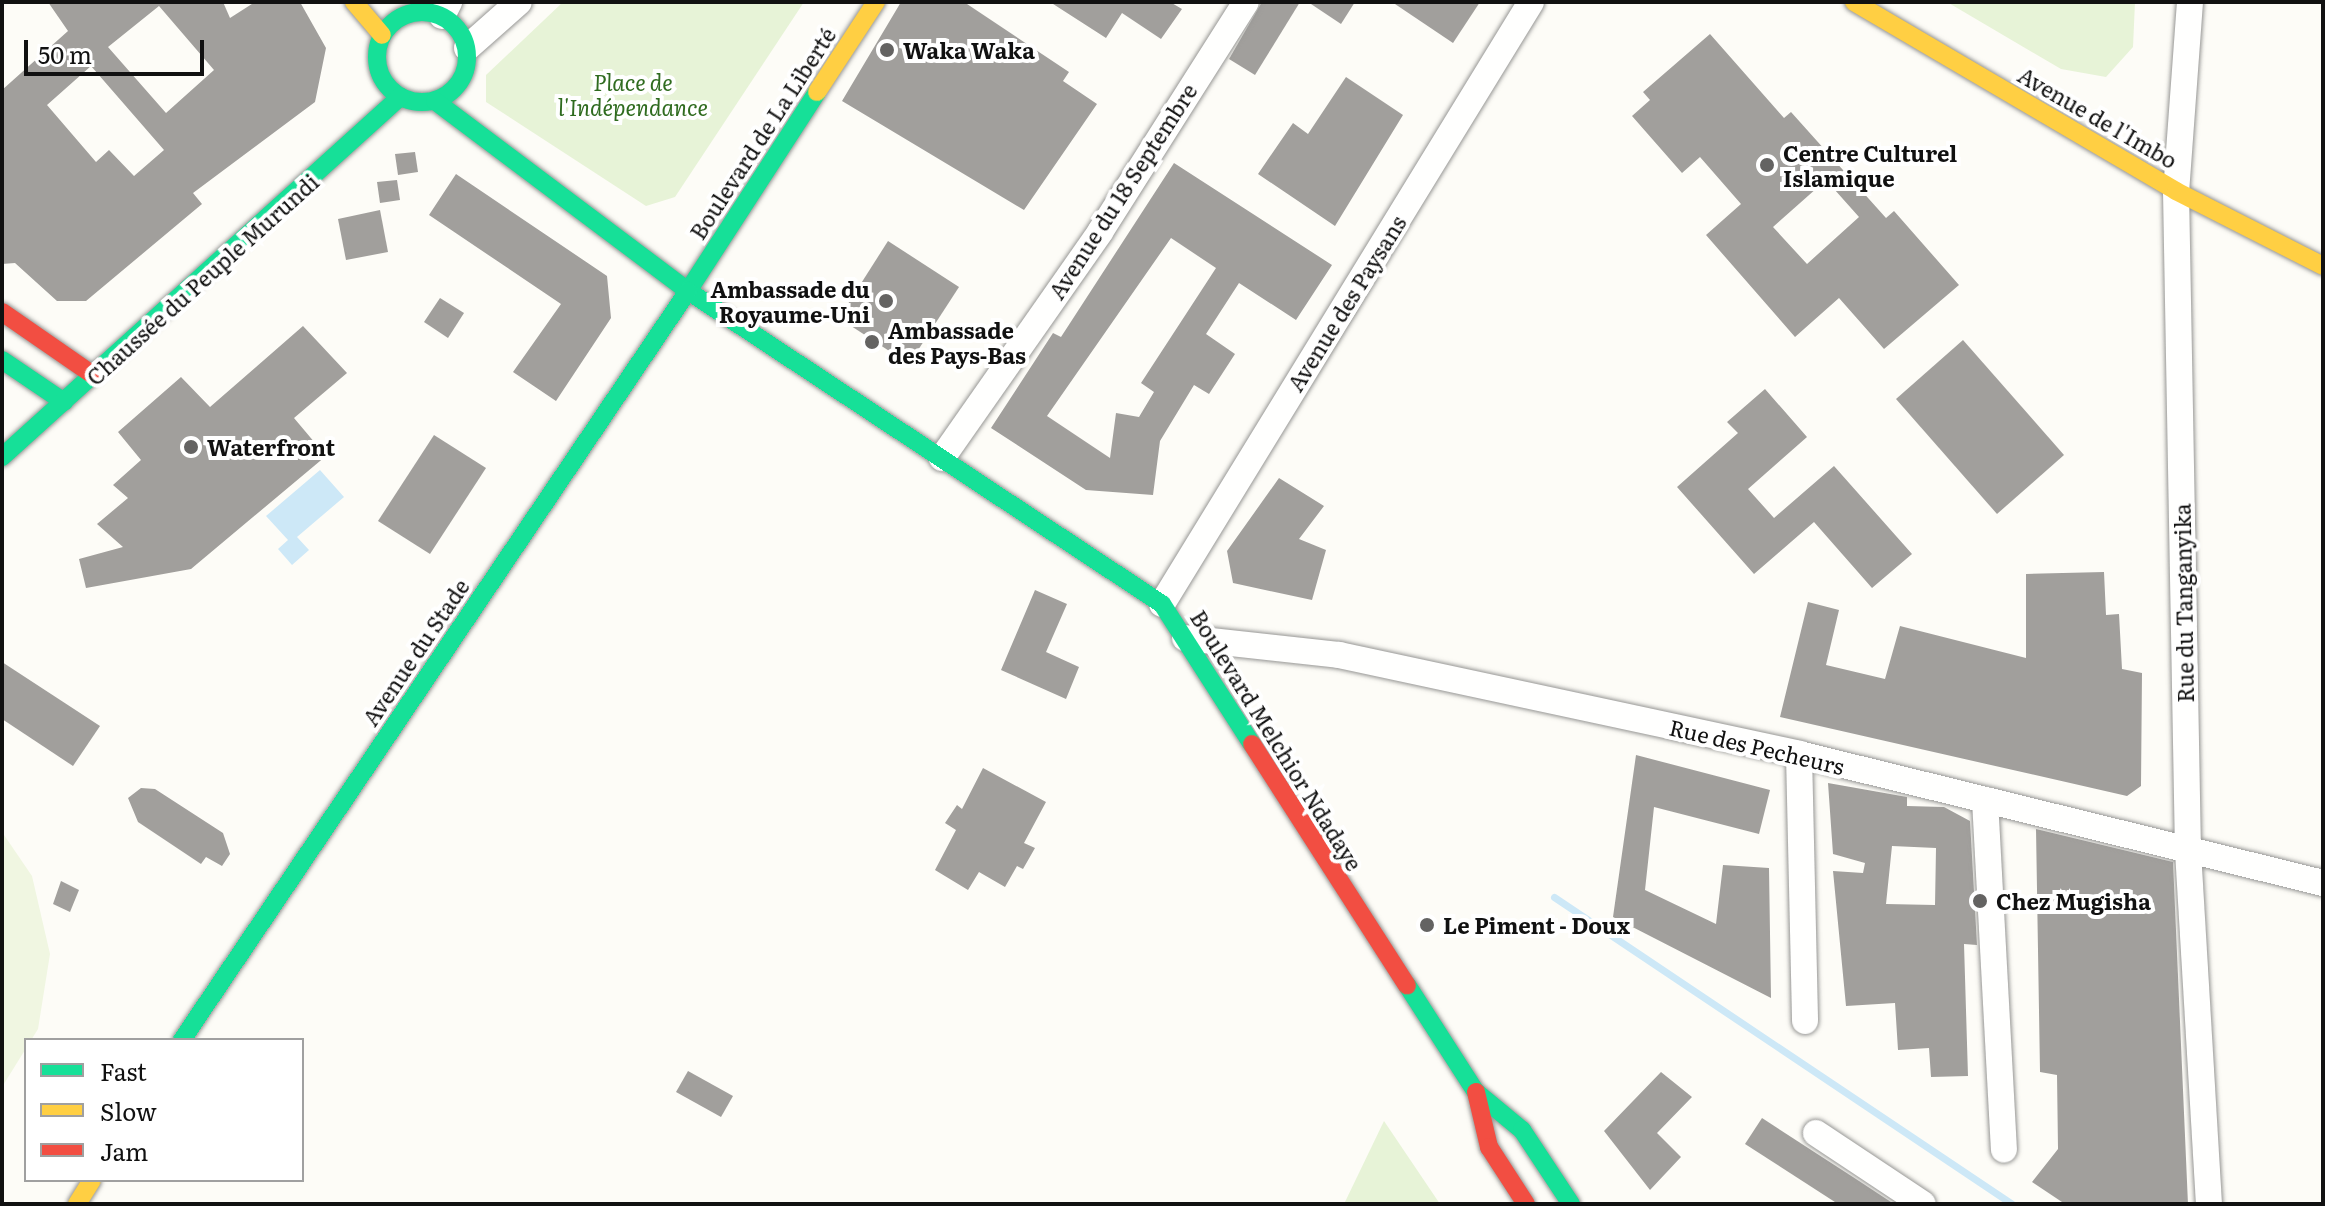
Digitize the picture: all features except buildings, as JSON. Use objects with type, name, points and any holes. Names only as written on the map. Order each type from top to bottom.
[{"type":"main road","points":[[354,2],[382,35]]},
{"type":"main road","name":"Boulevard de La Liberté","points":[[688,291],[876,2]]},
{"type":"main road","name":"Avenue de l'Imbo","points":[[1854,2],[2176,191],[2323,266]]},
{"type":"main road","points":[[446,9],[467,48],[465,75],[435,101],[400,97],[376,83],[382,35],[410,13],[446,9]]},
{"type":"main road","name":"Chaussée du Peuple Murundi","points":[[2,457],[400,97]]},
{"type":"main road","name":"Boulevard Melchior Ndadaye","points":[[435,101],[688,291],[1162,604],[1476,1092],[1522,1130],[1571,1204]]},
{"type":"main road","name":"Avenue du Stade","points":[[183,1038],[688,291]]},
{"type":"main road","points":[[2,312],[93,375]]},
{"type":"main road","name":"Chaussée du Peuple Murundi","points":[[22,402],[94,342]]},
{"type":"main road","points":[[2,360],[64,402]]},
{"type":"main road","points":[[1476,1092],[1489,1147],[1526,1204]]},
{"type":"main road","points":[[77,1204],[91,1182]]},
{"type":"street","points":[[467,48],[519,2]]},
{"type":"street","name":"Avenue du 18 Septembre","points":[[942,458],[1100,232],[1246,2]]},
{"type":"street","name":"Avenue des Paysans","points":[[1162,604],[1531,2]]},
{"type":"street","name":"Rue du Tanganyika","points":[[2190,2],[2176,191],[2188,851],[2209,1204]]},
{"type":"street","name":"Rue des Pecheurs","points":[[1185,638],[1324,652],[1799,754],[2323,883]]},
{"type":"street","points":[[1799,754],[1805,1021]]},
{"type":"street","points":[[1985,800],[2004,1149]]},
{"type":"street","points":[[1816,1133],[1923,1204]]},
{"type":"green space","name":"Place de l'Indépendance","points":[[563,2],[804,2],[675,197],[646,206],[486,102],[486,75]]},
{"type":"green space","points":[[1947,2],[2135,2],[2133,47],[2106,77],[2061,69]]},
{"type":"green space","points":[[2,832],[32,876],[50,954],[38,1029],[32,1038],[24,1038],[24,1052],[2,1087]]},
{"type":"green space","points":[[1384,1121],[1440,1204],[1344,1204]]},
{"type":"water","points":[[320,470],[344,497],[297,537],[309,550],[292,565],[278,549],[288,540],[266,516]]},
{"type":"waterway","points":[[1554,897],[2012,1204]]},
{"type":"traffic: fast","points":[[422,12],[439,15],[454,25],[464,40],[467,57],[464,74],[454,89],[439,99],[422,102],[405,99],[390,89],[380,74],[377,57],[380,40],[390,25],[405,15],[422,12]]},
{"type":"traffic: fast","points":[[435,101],[688,291],[817,92]]},
{"type":"traffic: fast","points":[[2,457],[400,97]]},
{"type":"traffic: fast","points":[[183,1038],[688,291]]},
{"type":"traffic: fast","points":[[688,291],[1162,604],[1252,744]]},
{"type":"traffic: fast","points":[[2,360],[64,402]]},
{"type":"traffic: fast","points":[[1407,985],[1476,1092],[1522,1130],[1571,1204]]},
{"type":"traffic: slow","points":[[354,2],[382,35]]},
{"type":"traffic: slow","points":[[817,92],[876,2]]},
{"type":"traffic: slow","points":[[1854,2],[2176,191],[2323,266]]},
{"type":"traffic: slow","points":[[77,1204],[91,1182]]},
{"type":"traffic: jam","points":[[2,312],[93,375]]},
{"type":"traffic: jam","points":[[1252,744],[1407,985]]},
{"type":"traffic: jam","points":[[1476,1092],[1489,1147],[1526,1204]]},
{"type":"place","name":"Waka Waka","points":[[887,50]]},
{"type":"place","name":"Centre Culturel Islamique","points":[[1767,165]]},
{"type":"place","name":"Ambassade du Royaume-Uni","points":[[886,301]]},
{"type":"place","name":"Ambassade des Pays-Bas","points":[[872,342]]},
{"type":"place","name":"Waterfront","points":[[191,447]]},
{"type":"place","name":"Chez Mugisha","points":[[1980,901]]},
{"type":"place","name":"Le Piment - Doux","points":[[1427,925]]}]
